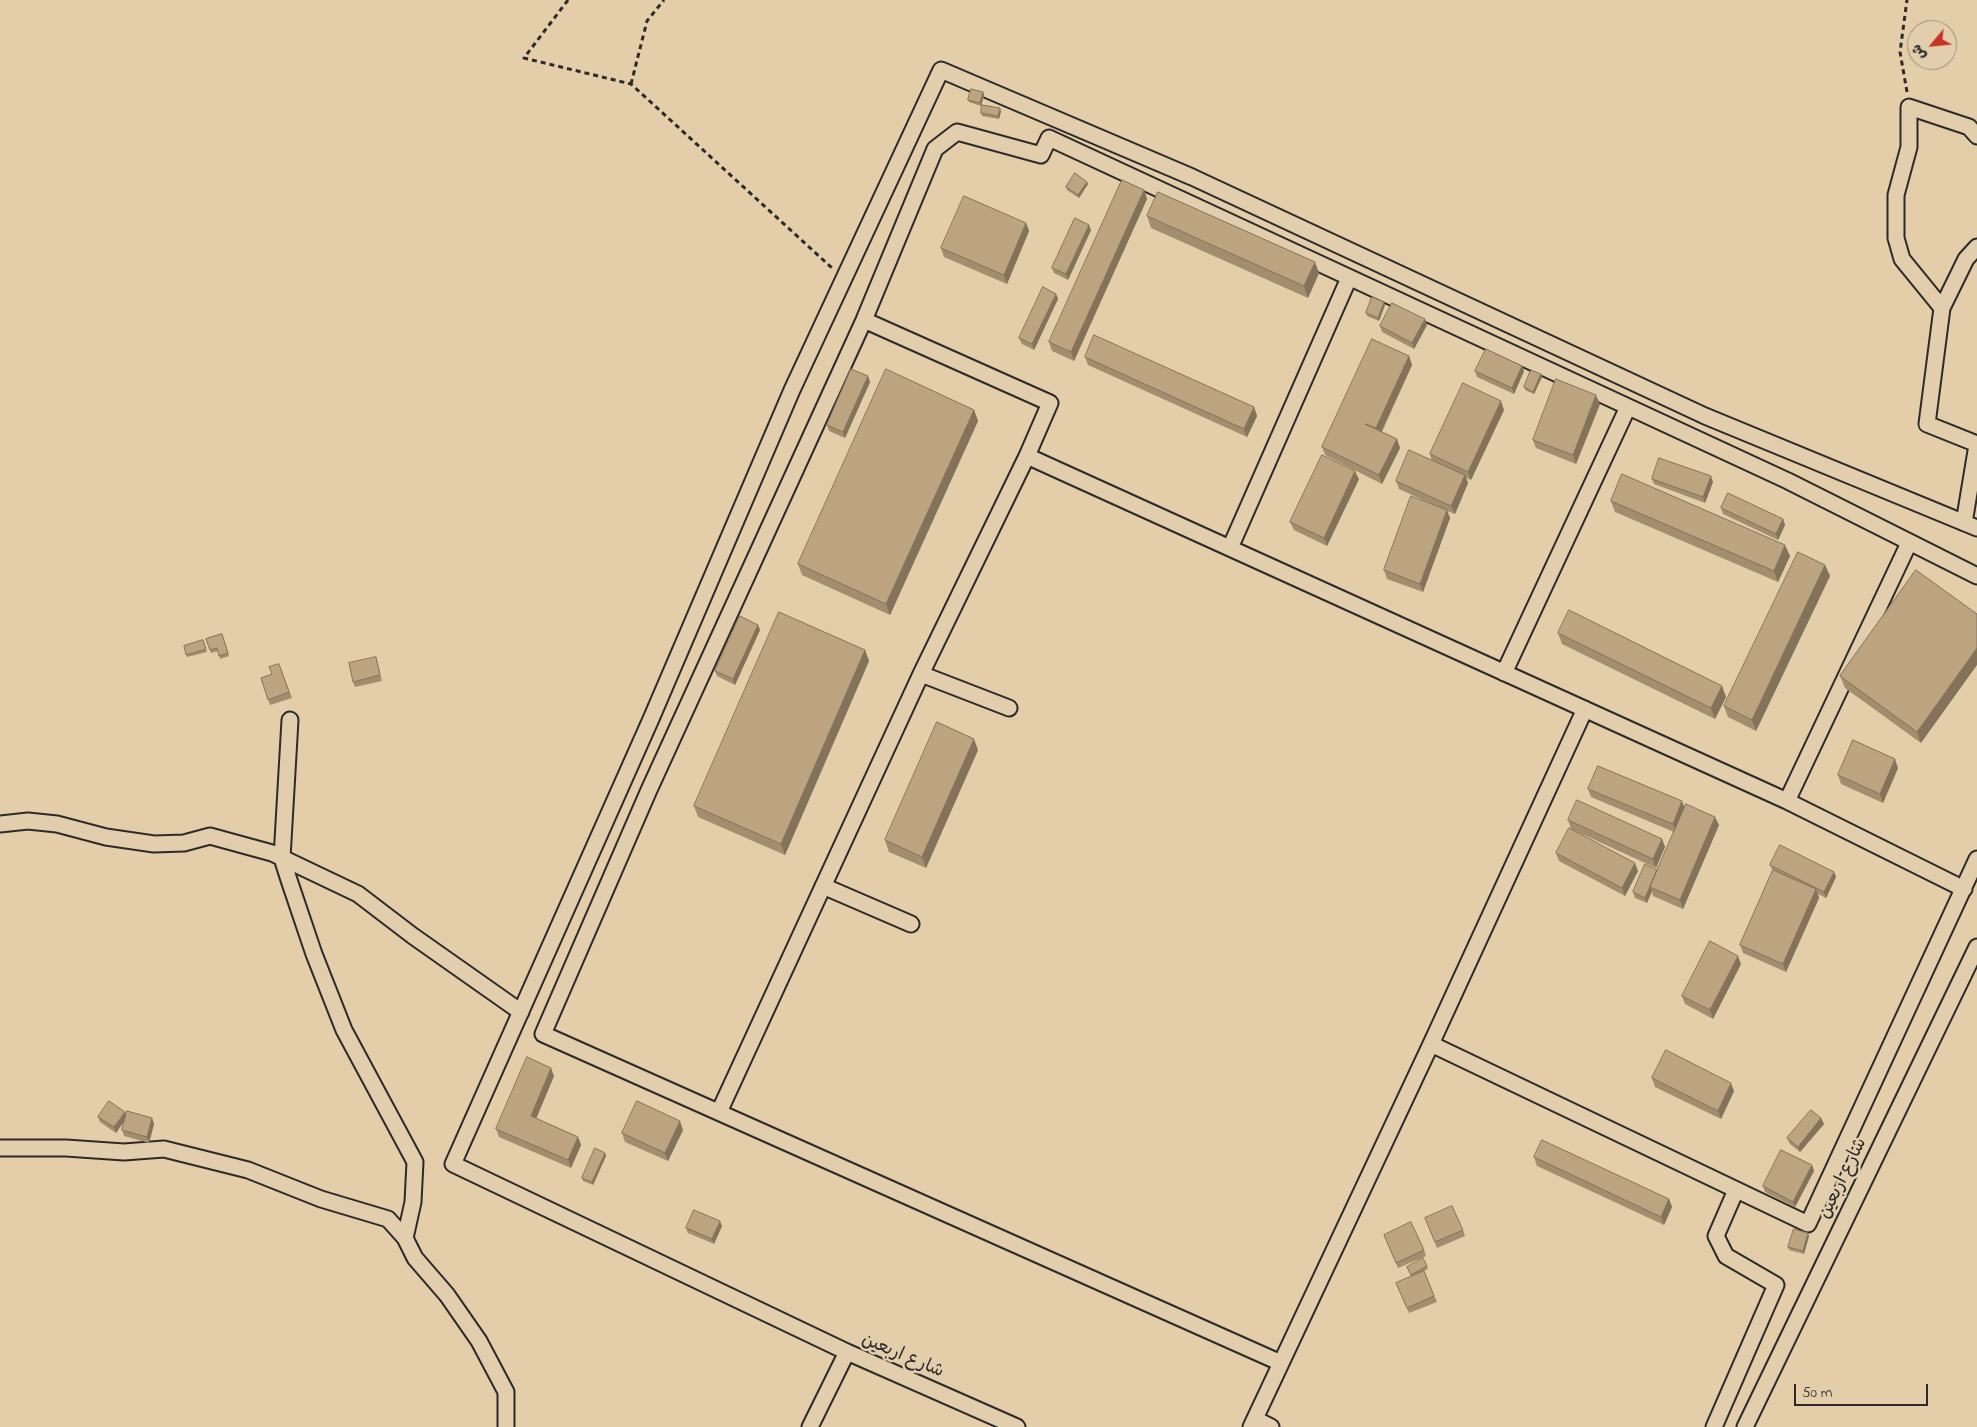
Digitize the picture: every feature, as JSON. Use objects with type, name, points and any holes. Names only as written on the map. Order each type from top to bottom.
[{"type":"street","points":[[847,1352],[453,1164],[654,710],[792,390],[941,70],[1192,177],[1705,416],[1971,525],[1977,445],[1927,424],[1942,308],[1966,258],[1977,247]]},
{"type":"street","points":[[1942,308],[1902,259],[1896,238],[1896,195],[1909,147],[1909,107],[1969,127],[1977,136]]},
{"type":"street","points":[[1281,1363],[543,1034],[648,790],[864,320],[935,149],[958,132],[1041,155],[1049,138],[1788,481],[1977,576]]},
{"type":"street","points":[[1230,548],[1349,278]]},
{"type":"street","points":[[719,1112],[921,674],[1027,456],[1050,403],[864,320]]},
{"type":"street","points":[[1504,673],[1628,407]]},
{"type":"street","points":[[1027,456],[1788,801],[1964,889]]},
{"type":"street","points":[[1788,801],[1909,543]]},
{"type":"street","points":[[921,674],[1008,708]]},
{"type":"street","points":[[1271,1427],[1253,1423],[1431,1044],[1585,709]]},
{"type":"street","points":[[290,720],[282,858],[314,954],[344,1030],[416,1162],[413,1202],[405,1238]]},
{"type":"street","points":[[0,824],[28,821],[57,824],[106,837],[154,844],[184,843],[210,836],[272,853],[358,894],[413,936],[520,1012]]},
{"type":"street","points":[[1431,1044],[1808,1224],[1977,859]]},
{"type":"street","points":[[823,886],[911,924]]},
{"type":"street","name":"شارع اربعين","points":[[1745,1427],[1977,947]]},
{"type":"street","points":[[0,1148],[66,1148],[124,1152],[164,1149],[248,1170],[321,1199],[388,1219],[405,1238],[415,1258],[447,1295],[478,1341],[506,1392],[506,1427]]},
{"type":"street","points":[[1714,1427],[1776,1285],[1726,1256],[1716,1236],[1736,1190]]},
{"type":"street","name":"شارع اربعين","points":[[810,1427],[847,1352],[1017,1427]]},
{"type":"path","points":[[568,0],[524,58],[630,84],[844,279]]},
{"type":"path","points":[[630,84],[648,21],[664,0]]},
{"type":"path","points":[[1907,0],[1900,52],[1909,107]]},
{"type":"building","points":[[971,89],[983,92],[980,103],[968,100]]},
{"type":"building","points":[[982,105],[1000,108],[998,116],[981,113]]},
{"type":"building","points":[[1075,173],[1087,182],[1078,195],[1066,187]]},
{"type":"building","points":[[1122,180],[1144,190],[1071,352],[1049,342]]},
{"type":"building","points":[[1158,192],[1315,262],[1304,286],[1147,216]]},
{"type":"building","points":[[964,196],[1026,223],[1004,275],[941,248]]},
{"type":"building","points":[[1075,218],[1089,225],[1066,274],[1052,268]]},
{"type":"building","points":[[1043,287],[1056,294],[1032,344],[1019,338]]},
{"type":"building","points":[[1372,297],[1384,302],[1378,318],[1366,313]]},
{"type":"building","points":[[1392,303],[1425,319],[1412,343],[1380,326]]},
{"type":"building","points":[[1094,335],[1254,407],[1244,429],[1085,357]]},
{"type":"building","points":[[1372,339],[1409,356],[1376,428],[1365,424],[1397,439],[1379,475],[1322,447]]},
{"type":"building","points":[[1486,349],[1522,366],[1512,388],[1475,371]]},
{"type":"building","points":[[851,369],[868,376],[843,432],[827,425]]},
{"type":"building","points":[[886,369],[974,410],[886,604],[798,564]]},
{"type":"building","points":[[1531,370],[1541,374],[1533,392],[1524,387]]},
{"type":"building","points":[[1556,379],[1596,395],[1573,455],[1533,440]]},
{"type":"building","points":[[1463,383],[1501,401],[1468,472],[1430,454]]},
{"type":"building","points":[[1409,450],[1465,475],[1451,506],[1396,481]]},
{"type":"building","points":[[1322,455],[1355,471],[1324,538],[1290,522]]},
{"type":"building","points":[[1659,458],[1711,476],[1703,497],[1652,479]]},
{"type":"building","points":[[1622,474],[1785,545],[1774,571],[1611,501]]},
{"type":"building","points":[[1728,493],[1783,519],[1776,534],[1721,508]]},
{"type":"building","points":[[1411,496],[1447,510],[1420,584],[1384,570]]},
{"type":"building","points":[[1798,552],[1825,565],[1752,720],[1724,706]]},
{"type":"building","points":[[1916,570],[1977,614],[1977,648],[1917,732],[1840,676]]},
{"type":"building","points":[[1569,610],[1722,686],[1711,708],[1558,633]]},
{"type":"building","points":[[779,612],[865,650],[781,844],[694,806]]},
{"type":"building","points":[[740,616],[758,625],[733,679],[715,671]]},
{"type":"building","points":[[222,634],[228,653],[219,656],[217,648],[210,650],[206,639]]},
{"type":"building","points":[[203,640],[206,649],[186,655],[184,646]]},
{"type":"building","points":[[376,657],[380,675],[353,682],[349,663]]},
{"type":"building","points":[[279,664],[289,692],[268,700],[261,678],[272,674],[269,667]]},
{"type":"building","points":[[937,722],[974,739],[922,857],[885,840]]},
{"type":"building","points":[[1853,740],[1895,759],[1880,794],[1838,775]]},
{"type":"building","points":[[1598,766],[1682,801],[1673,824],[1588,789]]},
{"type":"building","points":[[1577,800],[1662,839],[1653,859],[1568,820]]},
{"type":"building","points":[[1686,804],[1715,817],[1680,900],[1650,887]]},
{"type":"building","points":[[1569,828],[1635,863],[1622,888],[1556,853]]},
{"type":"building","points":[[1780,845],[1834,872],[1824,892],[1770,865]]},
{"type":"building","points":[[1645,864],[1657,870],[1645,898],[1633,892]]},
{"type":"building","points":[[1773,870],[1816,889],[1783,964],[1740,945]]},
{"type":"building","points":[[1710,941],[1738,956],[1710,1010],[1682,996]]},
{"type":"building","points":[[1666,1050],[1731,1083],[1718,1111],[1652,1078]]},
{"type":"building","points":[[527,1057],[551,1068],[531,1116],[578,1137],[568,1160],[496,1129]]},
{"type":"building","points":[[109,1101],[125,1112],[114,1127],[98,1117]]},
{"type":"building","points":[[637,1101],[680,1121],[665,1153],[622,1133]]},
{"type":"building","points":[[1811,1110],[1821,1118],[1798,1147],[1787,1138]]},
{"type":"building","points":[[127,1111],[152,1118],[147,1137],[122,1130]]},
{"type":"building","points":[[1542,1140],[1669,1199],[1661,1217],[1534,1157]]},
{"type":"building","points":[[595,1148],[605,1153],[592,1182],[582,1178]]},
{"type":"building","points":[[1781,1150],[1812,1165],[1793,1202],[1763,1186]]},
{"type":"building","points":[[1452,1206],[1463,1230],[1435,1242],[1425,1218]]},
{"type":"building","points":[[694,1210],[720,1221],[712,1239],[686,1228]]},
{"type":"building","points":[[1411,1222],[1424,1250],[1396,1263],[1384,1235]]},
{"type":"building","points":[[1794,1229],[1808,1233],[1803,1251],[1788,1247]]},
{"type":"building","points":[[1423,1258],[1427,1266],[1411,1275],[1407,1267]]},
{"type":"building","points":[[1424,1271],[1434,1296],[1407,1308],[1396,1283]]}]
